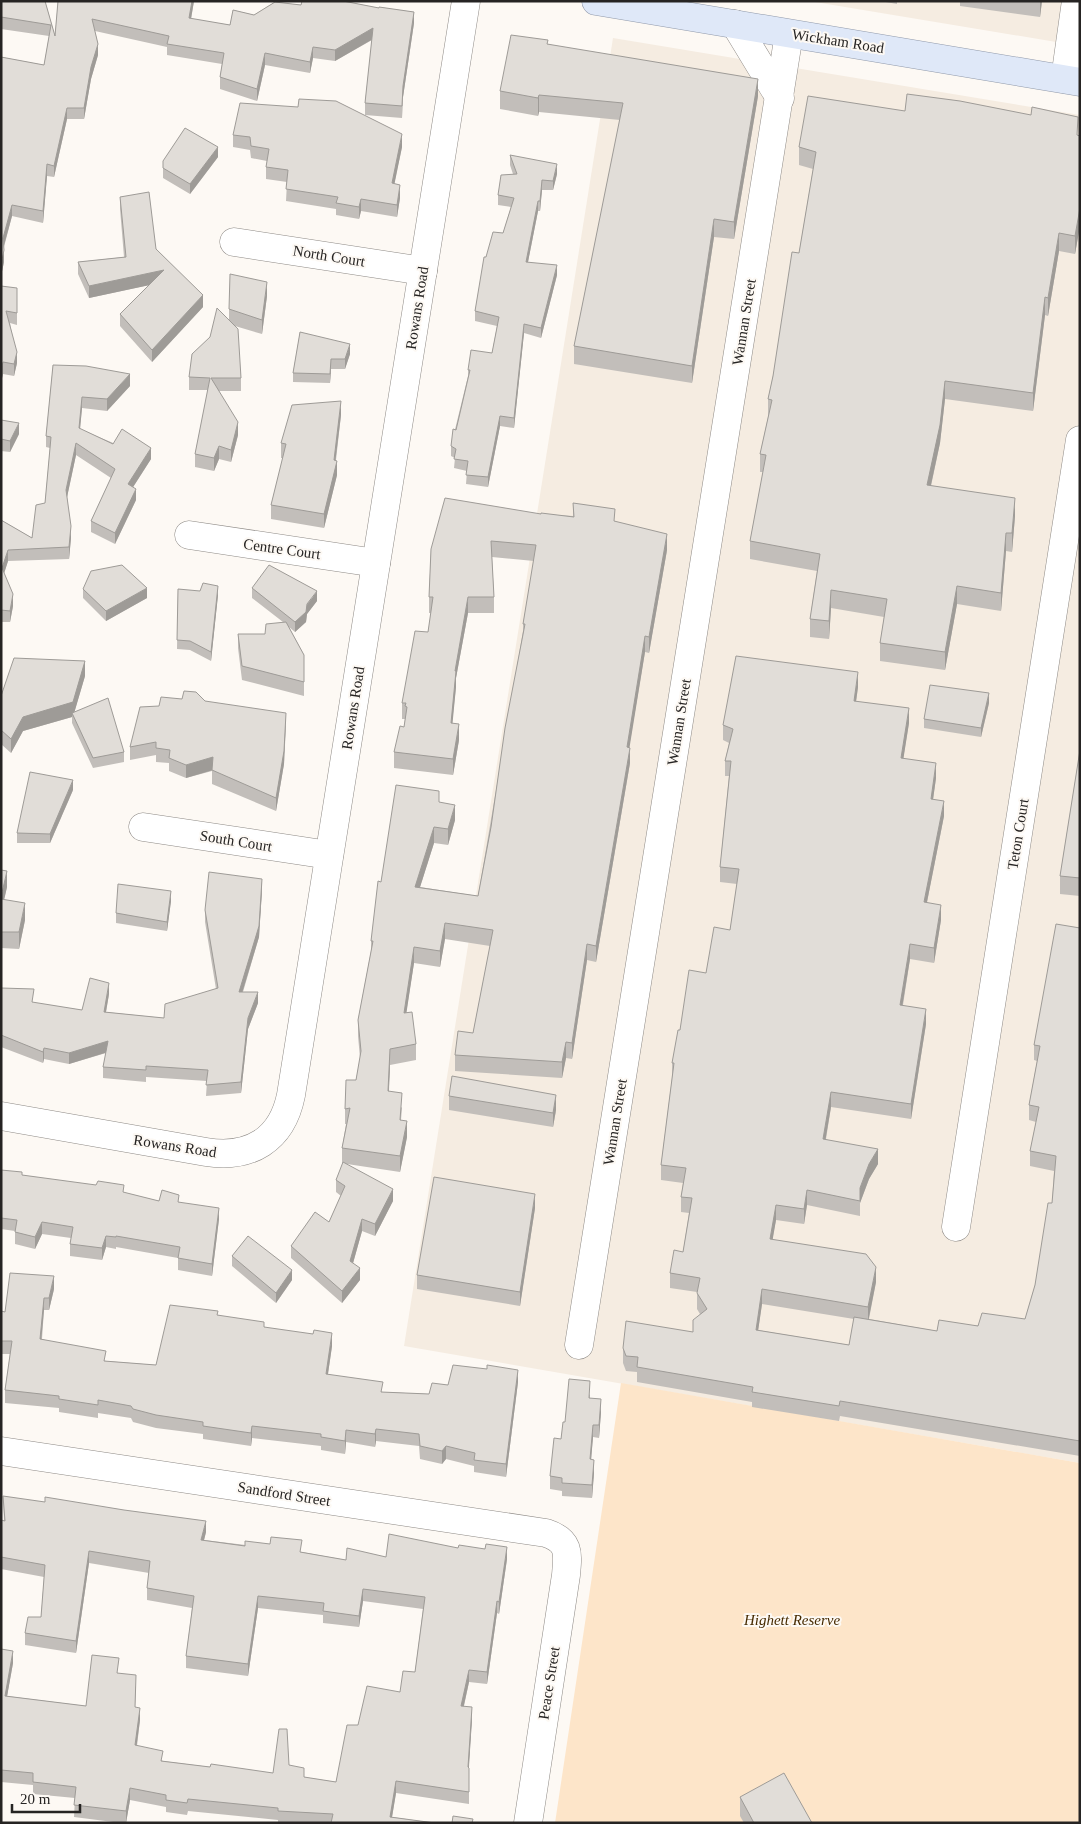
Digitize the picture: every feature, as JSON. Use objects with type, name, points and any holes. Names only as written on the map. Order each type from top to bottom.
[{"type":"main road","name":"Wickham Road","points":[[596,1],[1072,80]]},
{"type":"street","name":"Rowans Road","points":[[1,1116],[218,1154],[245,1151],[260,1144],[270,1138],[284,1118],[290,1101],[466,1]]},
{"type":"street","points":[[1072,80],[1076,1]]},
{"type":"street","points":[[735,24],[780,98]]},
{"type":"street","name":"Wannan Street","points":[[579,1345],[790,34]]},
{"type":"street","name":"North Court","points":[[234,242],[423,271]]},
{"type":"street","name":"Teton Court","points":[[956,1227],[1080,440]]},
{"type":"street","name":"Centre Court","points":[[188,536],[376,563]]},
{"type":"street","name":"South Court","points":[[143,827],[329,855]]},
{"type":"street","name":"Sandford Street","points":[[1,1451],[546,1533],[557,1537],[564,1544]]},
{"type":"street","name":"Peace Street","points":[[528,1823],[566,1575],[567,1557],[564,1544]]},
{"type":"shaded area","points":[[809,1],[1080,1],[1080,46]]},
{"type":"shaded area","points":[[613,38],[1080,115],[1080,1463],[404,1346]]},
{"type":"green space","name":"Highett Reserve","points":[[621,1383],[1080,1463],[1080,1823],[555,1823]]},
{"type":"building","points":[[1,1],[45,1],[55,36],[58,1],[192,1],[189,18],[230,25],[233,10],[254,15],[275,2],[301,5],[302,1],[343,1],[414,12],[403,86],[402,106],[365,103],[373,28],[335,50],[313,47],[310,62],[265,53],[257,89],[220,77],[224,53],[167,44],[169,36],[92,19],[98,44],[91,67],[84,108],[67,108],[54,166],[47,164],[43,211],[12,205],[3,238],[4,250],[1,265],[1,57],[44,65],[51,25],[1,17]]},
{"type":"building","points":[[511,35],[548,40],[547,44],[758,79],[734,222],[714,219],[692,366],[574,346],[623,103],[539,95],[538,98],[500,91]]},
{"type":"building","points":[[907,94],[960,101],[1031,115],[1032,107],[1078,117],[1077,135],[1080,136],[1080,208],[1075,236],[1059,233],[1048,298],[1045,297],[1033,393],[945,381],[940,425],[927,485],[1015,498],[1012,533],[1006,533],[1001,593],[957,586],[945,652],[880,643],[887,599],[831,590],[829,621],[810,619],[820,554],[750,541],[766,455],[760,454],[772,400],[768,399],[792,252],[799,253],[816,152],[799,147],[808,96],[905,111]]},
{"type":"building","points":[[299,99],[336,101],[402,134],[392,183],[400,185],[397,205],[361,199],[359,207],[336,203],[338,197],[286,189],[288,170],[266,167],[269,149],[251,146],[250,137],[233,135],[240,103],[298,107]]},
{"type":"building","points":[[185,128],[218,147],[190,184],[163,168],[163,161]]},
{"type":"building","points":[[510,155],[557,164],[553,181],[542,180],[540,201],[538,201],[526,262],[557,265],[541,328],[524,324],[514,418],[500,416],[488,477],[466,475],[468,461],[454,459],[456,449],[451,446],[453,429],[456,430],[470,370],[468,370],[471,350],[492,353],[499,317],[475,311],[484,257],[486,257],[493,232],[503,233],[514,198],[498,195],[501,175],[517,174]]},
{"type":"building","points":[[149,192],[156,249],[203,295],[152,350],[120,314],[164,270],[89,286],[78,262],[126,257],[120,197]]},
{"type":"building","points":[[230,274],[267,282],[262,320],[229,309]]},
{"type":"building","points":[[1,286],[17,288],[17,313],[6,311],[17,352],[14,364],[3,362],[1,371]]},
{"type":"building","points":[[217,308],[238,329],[241,378],[211,378],[238,422],[231,450],[219,446],[214,458],[195,454],[210,378],[189,377],[192,354],[210,337]]},
{"type":"building","points":[[300,332],[350,344],[345,359],[331,359],[330,374],[293,373]]},
{"type":"building","points":[[53,365],[86,366],[130,374],[107,399],[82,397],[79,428],[113,444],[122,429],[151,448],[128,484],[136,489],[115,533],[91,521],[115,469],[76,443],[66,490],[71,526],[69,547],[8,550],[2,568],[13,594],[10,611],[1,610],[1,520],[32,538],[36,505],[45,503],[51,437],[46,436]]},
{"type":"building","points":[[341,401],[334,460],[337,461],[324,514],[271,505],[286,444],[281,443],[292,405]]},
{"type":"building","points":[[1,420],[19,423],[10,441],[1,439]]},
{"type":"building","points":[[445,498],[541,514],[574,517],[573,503],[615,509],[614,521],[667,534],[649,637],[645,636],[627,747],[630,748],[596,946],[587,944],[572,1043],[566,1042],[562,1062],[455,1055],[458,1031],[473,1033],[493,930],[445,923],[440,951],[414,947],[404,1013],[412,1012],[416,1044],[390,1049],[388,1091],[402,1093],[400,1120],[407,1121],[400,1156],[342,1148],[350,1108],[345,1109],[346,1080],[356,1080],[361,1051],[358,1020],[373,941],[371,941],[378,881],[381,882],[396,785],[439,791],[439,802],[455,805],[448,829],[434,827],[415,887],[478,896],[491,827],[505,728],[525,624],[523,624],[536,545],[491,541],[494,597],[468,597],[455,671],[451,723],[459,724],[453,759],[394,752],[400,726],[404,727],[407,707],[405,706],[406,703],[402,703],[415,631],[428,632],[433,597],[429,597],[431,549]]},
{"type":"building","points":[[122,565],[147,588],[106,611],[83,589],[91,571]]},
{"type":"building","points":[[269,565],[317,591],[307,604],[306,612],[295,622],[252,588]]},
{"type":"building","points":[[203,583],[218,586],[211,652],[190,641],[177,640],[178,589],[200,591]]},
{"type":"building","points":[[286,622],[304,655],[304,682],[242,666],[238,634],[265,634],[266,624]]},
{"type":"building","points":[[736,656],[858,672],[854,701],[909,708],[901,758],[936,763],[931,799],[944,801],[924,902],[941,905],[934,948],[910,944],[900,1005],[926,1009],[911,1104],[831,1092],[823,1139],[878,1149],[869,1164],[860,1188],[860,1201],[807,1190],[804,1209],[776,1205],[770,1239],[866,1254],[876,1267],[868,1307],[762,1289],[756,1330],[849,1345],[854,1317],[937,1331],[939,1320],[978,1326],[982,1313],[1025,1319],[1035,1285],[1048,1203],[1052,1203],[1056,1156],[1030,1151],[1039,1107],[1029,1105],[1040,1046],[1034,1045],[1056,924],[1080,928],[1080,1441],[840,1401],[839,1406],[752,1392],[753,1387],[637,1367],[638,1357],[626,1356],[623,1348],[626,1321],[693,1332],[693,1320],[707,1309],[697,1293],[700,1278],[670,1273],[674,1250],[683,1252],[692,1198],[681,1197],[686,1168],[661,1165],[674,1063],[672,1063],[678,1030],[680,1030],[689,970],[706,973],[714,927],[730,930],[739,869],[720,867],[731,761],[725,761],[733,729],[723,725]]},
{"type":"building","points":[[14,658],[85,661],[73,702],[23,717],[11,739],[1,730],[1,696]]},
{"type":"building","points":[[930,685],[989,693],[981,728],[924,719]]},
{"type":"building","points":[[184,691],[196,692],[205,701],[286,713],[284,751],[276,798],[212,770],[213,757],[186,765],[169,758],[170,750],[156,748],[156,742],[130,747],[140,707],[159,706],[161,697],[182,699]]},
{"type":"building","points":[[108,698],[124,752],[93,758],[72,713]]},
{"type":"building","points":[[1080,750],[1080,878],[1060,876]]},
{"type":"building","points":[[30,772],[73,780],[50,834],[17,833]]},
{"type":"building","points":[[1,870],[7,871],[1,897]]},
{"type":"building","points":[[209,872],[262,879],[259,926],[239,992],[258,992],[248,1018],[241,1082],[206,1085],[208,1070],[146,1066],[146,1070],[103,1067],[108,1041],[69,1053],[44,1048],[43,1052],[1,1035],[1,988],[34,989],[32,1002],[82,1010],[90,978],[109,983],[104,1012],[164,1018],[165,1004],[218,988],[205,910]]},
{"type":"building","points":[[118,884],[171,891],[167,922],[116,913]]},
{"type":"building","points":[[1,899],[25,903],[19,932],[1,932]]},
{"type":"building","points":[[452,1076],[556,1095],[553,1113],[449,1096]]},
{"type":"building","points":[[343,1162],[393,1189],[375,1224],[362,1219],[350,1261],[360,1268],[342,1291],[291,1246],[315,1212],[329,1222],[345,1186],[336,1180]]},
{"type":"building","points":[[1,1170],[22,1172],[22,1175],[96,1185],[98,1181],[124,1185],[123,1192],[159,1201],[162,1190],[179,1195],[178,1202],[219,1208],[212,1264],[178,1258],[180,1247],[116,1236],[106,1236],[102,1248],[70,1244],[73,1227],[42,1222],[35,1237],[15,1232],[17,1220],[1,1218]]},
{"type":"building","points":[[434,1177],[535,1194],[520,1292],[417,1275]]},
{"type":"building","points":[[248,1236],[292,1270],[276,1293],[232,1256]]},
{"type":"building","points":[[10,1273],[54,1276],[49,1298],[44,1298],[40,1339],[106,1351],[104,1361],[156,1365],[170,1305],[218,1311],[217,1315],[264,1322],[264,1327],[313,1334],[314,1330],[332,1333],[326,1374],[383,1382],[381,1392],[429,1394],[432,1383],[448,1385],[453,1365],[487,1369],[487,1365],[518,1370],[506,1464],[474,1460],[475,1453],[446,1446],[442,1451],[420,1446],[419,1434],[376,1429],[375,1434],[346,1430],[345,1441],[321,1437],[321,1434],[252,1426],[251,1433],[203,1426],[203,1422],[156,1415],[133,1409],[131,1406],[98,1400],[98,1405],[59,1399],[59,1396],[5,1390],[12,1341],[1,1341],[1,1311],[5,1312]]},
{"type":"building","points":[[569,1379],[590,1381],[589,1398],[601,1399],[599,1425],[593,1425],[590,1459],[594,1460],[592,1485],[562,1483],[562,1478],[550,1476],[554,1438],[561,1439],[563,1422],[565,1422]]},
{"type":"building","points":[[3,1496],[45,1502],[45,1497],[206,1521],[201,1540],[245,1546],[245,1541],[270,1544],[271,1537],[302,1540],[300,1552],[346,1560],[347,1548],[386,1557],[389,1534],[458,1548],[459,1545],[485,1549],[486,1544],[507,1547],[487,1672],[469,1670],[461,1706],[472,1707],[468,1767],[469,1792],[396,1781],[390,1817],[435,1823],[331,1823],[333,1814],[278,1811],[278,1808],[188,1799],[187,1803],[166,1800],[166,1795],[130,1788],[126,1811],[74,1805],[76,1787],[33,1782],[33,1773],[1,1770],[1,1649],[13,1651],[5,1696],[86,1706],[92,1655],[119,1658],[117,1673],[136,1675],[135,1707],[140,1708],[135,1745],[163,1751],[161,1761],[210,1767],[211,1764],[273,1773],[279,1729],[287,1729],[289,1765],[304,1768],[304,1777],[336,1782],[347,1725],[358,1725],[367,1686],[400,1692],[403,1671],[415,1672],[425,1597],[363,1589],[359,1616],[323,1611],[324,1603],[258,1596],[248,1664],[186,1656],[194,1596],[147,1588],[150,1561],[89,1551],[76,1641],[25,1633],[28,1617],[41,1617],[45,1565],[1,1557],[1,1520],[5,1521]]},
{"type":"building","points":[[784,1773],[812,1823],[754,1823],[740,1797]]},
{"type":"building","points":[[453,1816],[473,1819],[472,1823],[452,1823]]}]
